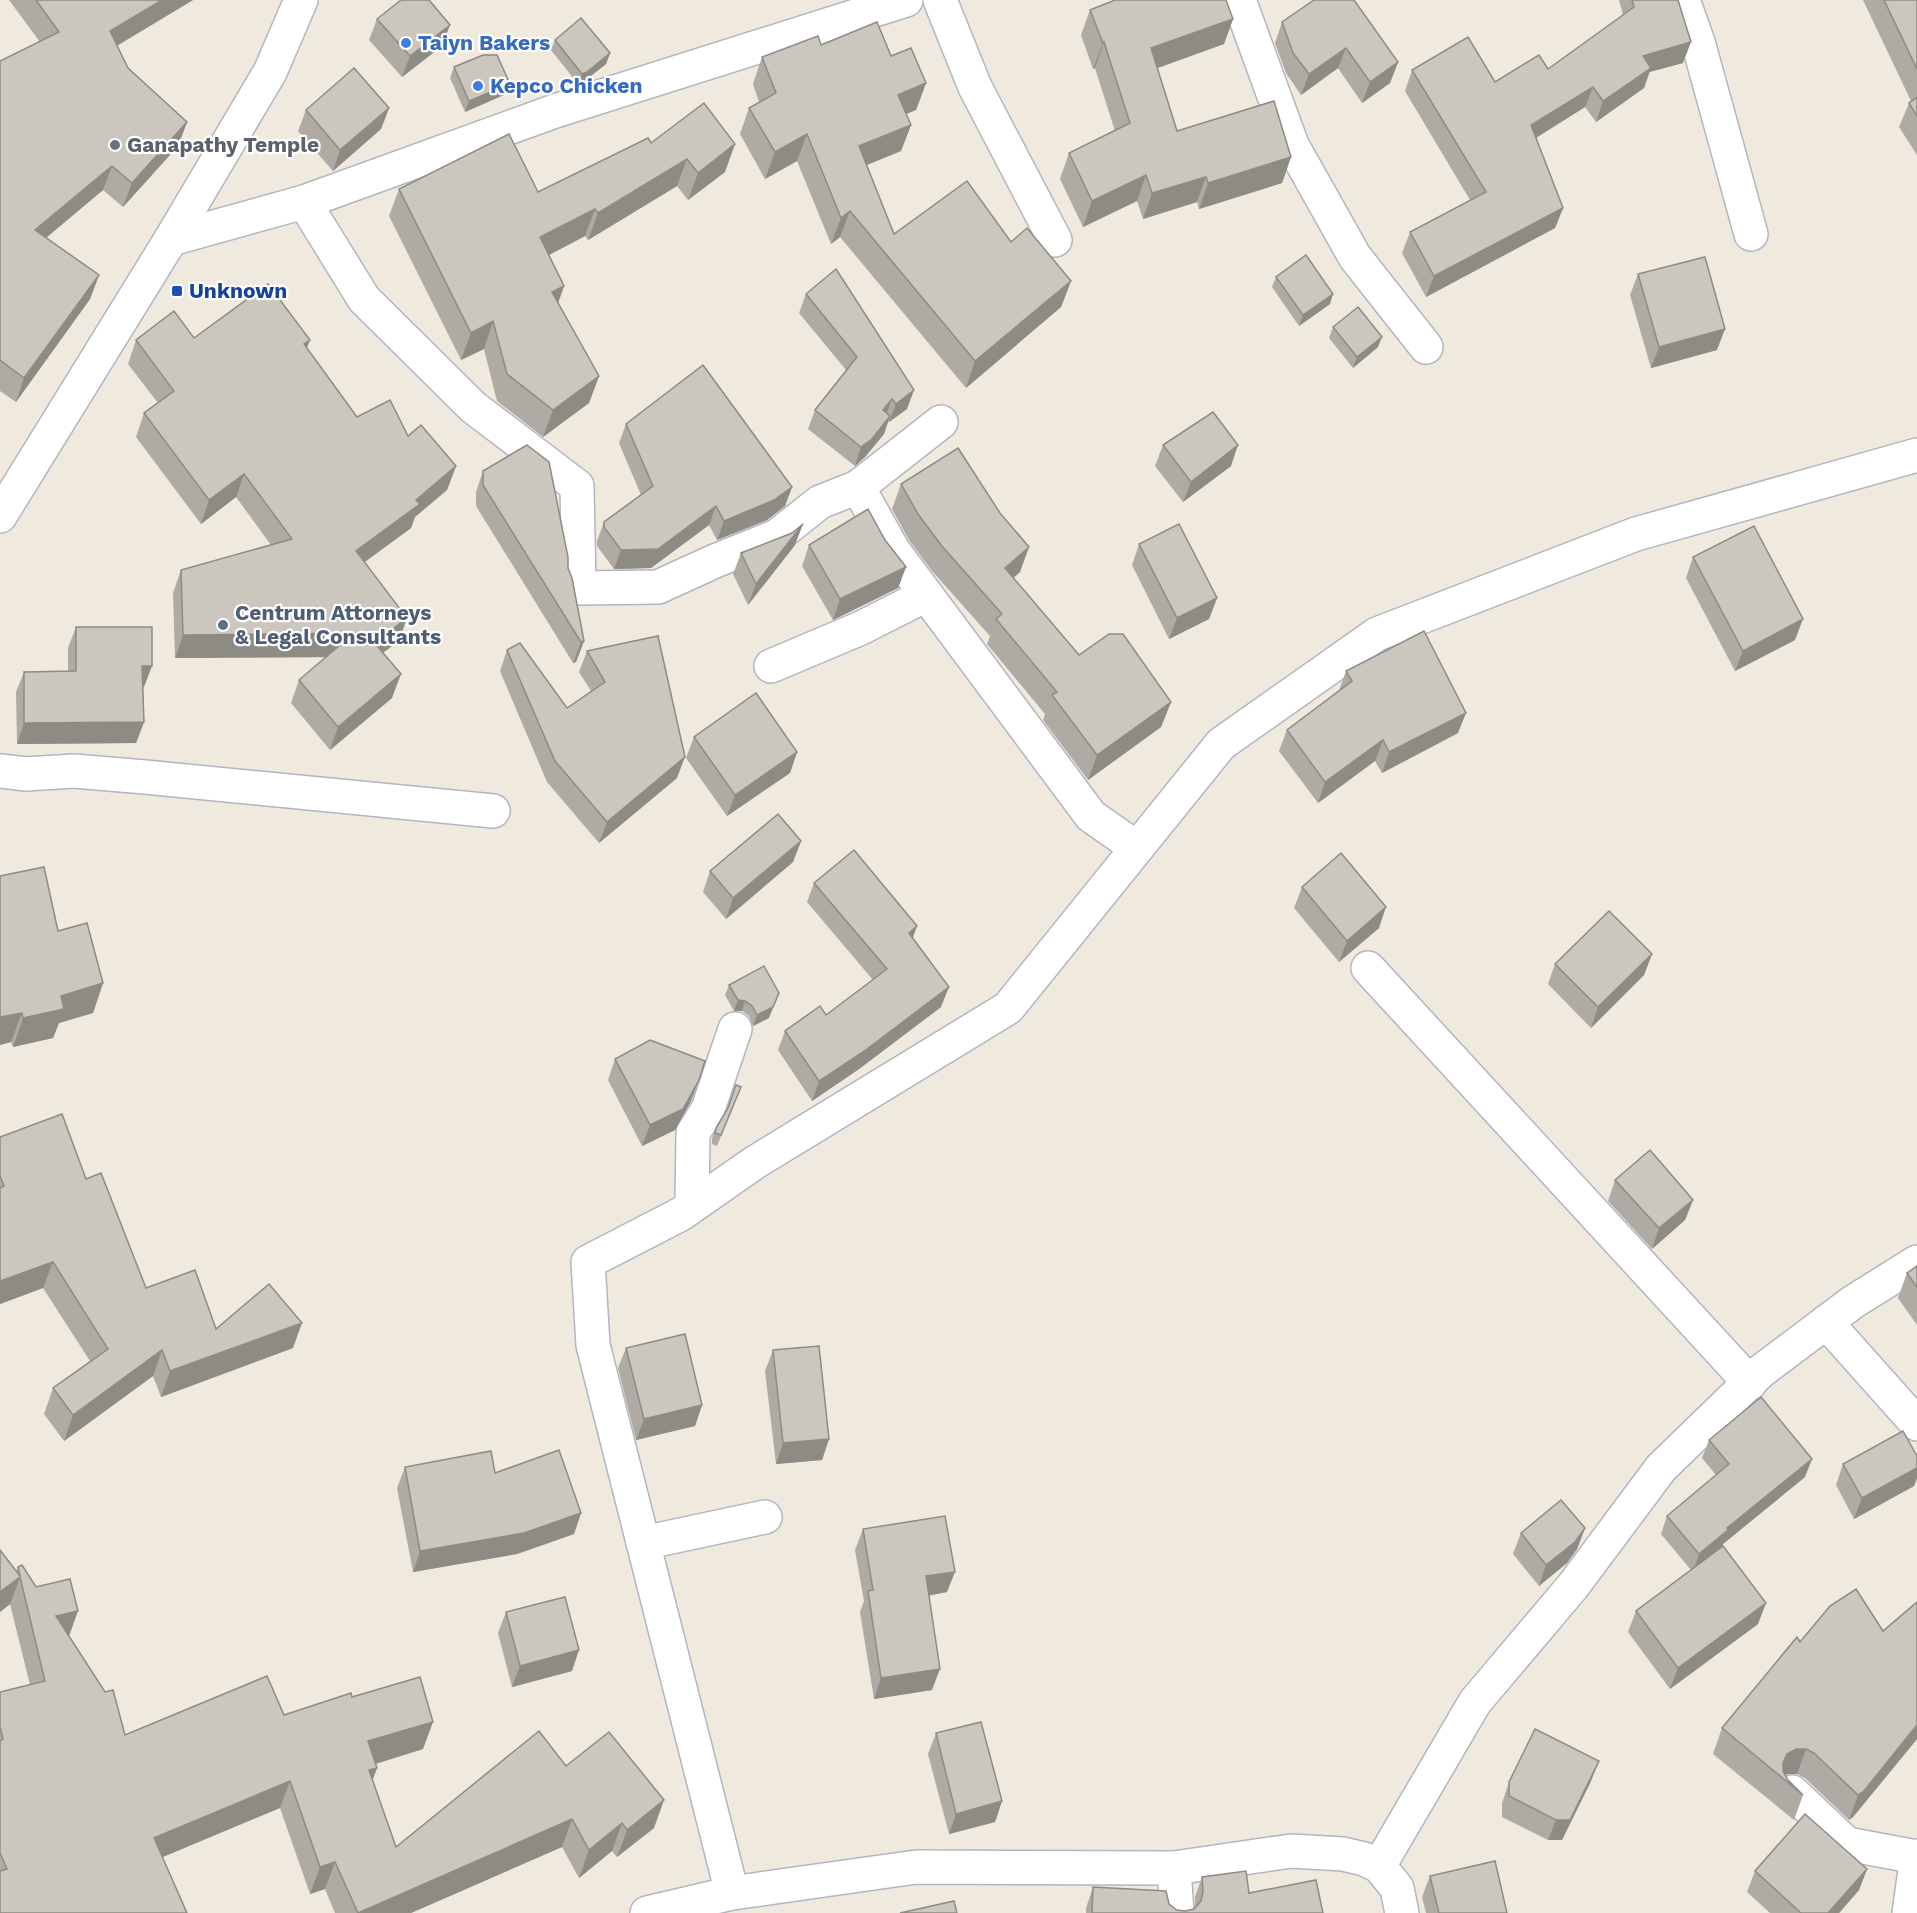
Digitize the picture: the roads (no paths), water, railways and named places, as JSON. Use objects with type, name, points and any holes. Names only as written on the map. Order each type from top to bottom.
[{"type":"street","points":[[5,500],[171,239],[270,72],[301,0]]},
{"type":"street","points":[[171,239],[304,202],[555,111],[906,0]]},
{"type":"street","points":[[940,0],[975,87],[1055,240]]},
{"type":"street","points":[[1239,0],[1292,146],[1355,257],[1426,347]]},
{"type":"street","points":[[1683,0],[1698,42],[1751,234]]},
{"type":"street","points":[[304,202],[364,299],[473,407],[577,486],[579,588],[658,587],[777,536],[820,502],[858,487],[941,422]]},
{"type":"street","points":[[732,1893],[593,1345],[588,1262],[692,1206],[770,1153],[1008,1008],[1221,744],[1377,634],[1636,534],[1917,455]]},
{"type":"street","points":[[858,487],[893,550],[1091,816],[1137,848]]},
{"type":"street","points":[[771,666],[861,628],[926,595]]},
{"type":"street","points":[[0,771],[27,774],[74,771],[493,811]]},
{"type":"street","points":[[1368,968],[1749,1383]]},
{"type":"street","points":[[692,1206],[693,1133],[708,1109],[735,1029]]},
{"type":"street","points":[[1379,1866],[1475,1702],[1573,1586],[1661,1468],[1749,1383],[1853,1302],[1917,1262]]},
{"type":"street","points":[[1826,1322],[1917,1424]]},
{"type":"street","points":[[643,1543],[765,1517]]},
{"type":"street","points":[[1792,1792],[1848,1844],[1917,1857],[1909,1913]]},
{"type":"street","points":[[647,1913],[732,1893],[916,1867],[1174,1868],[1291,1851],[1343,1854],[1364,1859],[1379,1866],[1397,1888],[1402,1913]]},
{"type":"street","points":[[1174,1868],[1177,1913]]},
{"type":"place","name":"Taiyn Bakers","points":[[406,43]]},
{"type":"place","name":"Kepco Chicken","points":[[478,86]]},
{"type":"place","name":"Ganapathy Temple","points":[[115,145]]},
{"type":"place","name":"Unknown","points":[[177,291]]},
{"type":"place","name":"Centrum Attorneys & Legal Consultants","points":[[223,625]]}]
